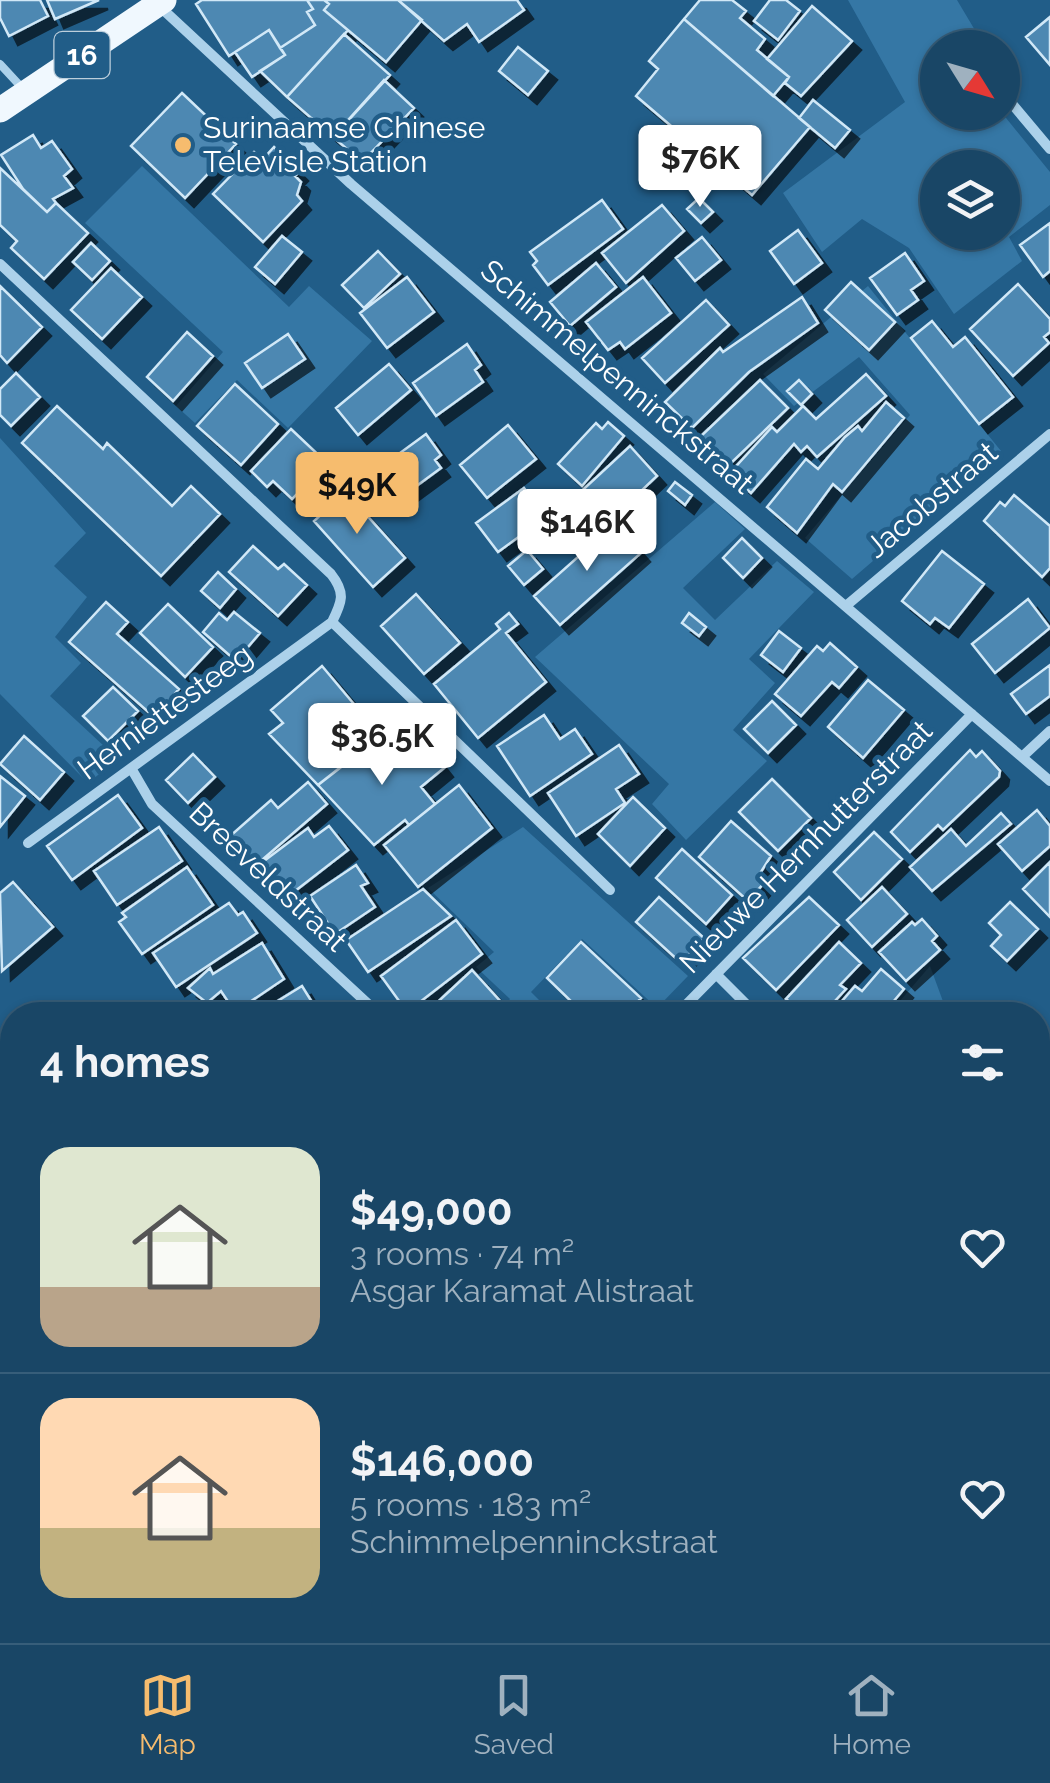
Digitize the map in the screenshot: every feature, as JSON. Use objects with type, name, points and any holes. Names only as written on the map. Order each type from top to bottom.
[{"type":"main road","name":"16","points":[[0,110],[160,2]]},
{"type":"street","name":"Schimmelpenninckstraat","points":[[160,2],[351,184],[1050,781]]},
{"type":"street","points":[[1020,113],[1050,149]]},
{"type":"street","points":[[0,264],[331,574],[342,586],[343,600],[332,622],[610,890]]},
{"type":"street","name":"Jacobstraat","points":[[847,605],[1050,434]]},
{"type":"street","name":"Herniettesteeg","points":[[28,843],[332,622]]},
{"type":"street","name":"Nieuwe Hernhutterstraat","points":[[689,1002],[972,714]]},
{"type":"street","points":[[1022,757],[1050,732]]},
{"type":"street","name":"Breeveldstraat","points":[[131,768],[152,804],[366,1002]]},
{"type":"street","points":[[716,974],[744,1002]]},
{"type":"lane","points":[[0,64],[26,92]]},
{"type":"shaded area","points":[[848,0],[957,0],[975,30],[920,30],[920,130],[1016,130],[1050,172],[1050,205],[1020,228],[1020,150],[920,150],[920,250],[1016,250],[1022,261],[954,314],[909,248],[862,219],[822,252],[783,193],[905,102]]},
{"type":"shaded area","points":[[142,166],[289,307],[309,286],[372,341],[288,428],[237,380],[195,423],[176,406],[223,352],[85,223]]},
{"type":"shaded area","points":[[868,286],[1001,451],[852,579],[805,538],[910,415],[859,357],[794,406],[763,374]]},
{"type":"shaded area","points":[[0,438],[86,533],[54,566],[87,597],[55,637],[81,663],[50,696],[118,759],[88,783],[0,694]]},
{"type":"shaded area","points":[[715,502],[745,529],[683,588],[715,620],[777,561],[814,592],[749,659],[775,683],[733,730],[767,761],[686,840],[652,804],[669,784],[535,657]]},
{"type":"shaded area","points":[[523,827],[688,976],[663,1002],[650,1002],[582,939],[531,992],[541,1002],[507,1002],[510,999],[476,967],[494,952],[428,888]]},
{"type":"shaded area","points":[[930,966],[943,1002],[899,1002]]},
{"type":"building","points":[[0,0],[40,0],[48,16],[9,36],[0,18]]},
{"type":"building","points":[[47,0],[99,0],[55,19]]},
{"type":"building","points":[[202,0],[307,0],[313,9],[307,12],[315,25],[280,48],[269,30],[229,56],[196,4]]},
{"type":"building","points":[[307,0],[324,0],[329,4],[324,10],[348,30],[287,97],[260,71],[285,55],[280,48],[315,25],[307,12],[313,9]]},
{"type":"building","points":[[324,0],[398,0],[422,20],[386,62],[324,10],[329,4]]},
{"type":"building","points":[[398,0],[517,0],[524,10],[479,42],[467,24],[444,41]]},
{"type":"building","points":[[700,0],[732,0],[746,11],[740,18],[765,39],[757,50],[789,77],[773,96],[684,19]]},
{"type":"building","points":[[770,0],[786,0],[800,11],[778,40],[754,21]]},
{"type":"building","points":[[812,6],[852,41],[801,96],[785,83],[789,77],[767,59]]},
{"type":"building","points":[[1050,17],[1050,65],[1026,37]]},
{"type":"building","points":[[684,19],[810,127],[752,195],[636,96],[658,69],[649,61]]},
{"type":"building","points":[[269,30],[285,55],[252,77],[235,52]]},
{"type":"building","points":[[344,34],[390,75],[333,137],[287,97]]},
{"type":"building","points":[[518,47],[548,71],[528,95],[499,71]]},
{"type":"building","points":[[384,80],[414,108],[362,162],[333,137]]},
{"type":"building","name":"Surinaamse Chinese Televisle Station","points":[[182,93],[236,144],[185,198],[131,146]]},
{"type":"building","points":[[813,100],[850,130],[835,148],[799,118]]},
{"type":"building","points":[[33,135],[41,148],[52,141],[72,169],[64,176],[73,188],[53,199],[56,203],[47,212],[23,189],[1,155]]},
{"type":"building","points":[[274,147],[299,172],[295,176],[301,182],[297,195],[302,201],[263,242],[213,194],[254,152],[262,160]]},
{"type":"building","points":[[0,168],[47,212],[56,203],[88,233],[44,279],[11,248],[17,241],[0,225]]},
{"type":"building","points":[[699,198],[713,212],[701,223],[687,209]]},
{"type":"building","points":[[602,200],[623,229],[548,285],[533,265],[537,261],[530,252]]},
{"type":"building","points":[[662,205],[684,231],[626,283],[602,253]]},
{"type":"building","points":[[1050,223],[1050,271],[1043,277],[1020,245]]},
{"type":"building","points":[[798,230],[822,263],[794,284],[770,251]]},
{"type":"building","points":[[282,236],[302,252],[275,284],[255,267]]},
{"type":"building","points":[[702,237],[721,260],[695,281],[676,258]]},
{"type":"building","points":[[91,243],[110,261],[92,280],[73,262]]},
{"type":"building","points":[[378,251],[400,274],[364,308],[342,285]]},
{"type":"building","points":[[905,253],[924,281],[911,290],[918,300],[897,315],[870,278]]},
{"type":"building","points":[[596,263],[616,287],[570,326],[550,302]]},
{"type":"building","points":[[111,268],[142,297],[102,339],[71,310]]},
{"type":"building","points":[[407,277],[434,312],[387,348],[360,313]]},
{"type":"building","points":[[643,277],[671,313],[625,349],[620,342],[608,350],[586,322]]},
{"type":"building","points":[[851,282],[895,322],[869,350],[825,310]]},
{"type":"building","points":[[1018,284],[1050,319],[1050,332],[1044,337],[1049,343],[1013,376],[970,329]]},
{"type":"building","points":[[0,286],[42,327],[7,363],[0,355]]},
{"type":"building","points":[[802,297],[818,323],[749,372],[692,428],[665,402],[720,348],[723,352]]},
{"type":"building","points":[[706,300],[729,325],[665,383],[642,358]]},
{"type":"building","points":[[932,321],[953,347],[965,337],[1013,397],[979,424],[911,338]]},
{"type":"building","points":[[187,332],[213,356],[173,401],[147,377]]},
{"type":"building","points":[[288,334],[305,359],[262,388],[245,363]]},
{"type":"building","points":[[467,344],[481,365],[475,370],[483,382],[436,416],[413,383]]},
{"type":"building","points":[[389,364],[411,390],[358,435],[336,408]]},
{"type":"building","points":[[16,373],[40,397],[11,426],[0,415],[0,389]]},
{"type":"building","points":[[866,374],[886,396],[817,457],[807,446],[801,452],[794,444],[751,493],[729,474],[772,427],[777,432],[803,406],[816,419]]},
{"type":"building","points":[[760,380],[788,408],[728,466],[700,437]]},
{"type":"building","points":[[799,380],[812,394],[801,405],[787,391]]},
{"type":"building","points":[[235,384],[278,424],[241,465],[197,426]]},
{"type":"building","points":[[886,402],[904,418],[842,492],[833,484],[797,533],[767,507],[806,459],[818,469],[845,437],[858,426],[862,431]]},
{"type":"building","points":[[57,406],[103,449],[107,443],[172,506],[191,486],[220,514],[161,576],[22,443]]},
{"type":"building","points":[[608,422],[624,436],[582,486],[558,464],[596,423],[602,429]]},
{"type":"building","points":[[508,425],[536,459],[487,498],[460,465]]},
{"type":"building","points":[[291,429],[327,463],[292,499],[273,481],[267,487],[251,471]]},
{"type":"building","points":[[426,434],[441,455],[435,460],[441,468],[392,504],[370,475]]},
{"type":"building","points":[[630,446],[657,476],[601,529],[573,499]]},
{"type":"building","points":[[675,482],[692,495],[685,505],[668,491]]},
{"type":"building","points":[[334,487],[341,495],[345,491],[405,558],[373,587],[314,521],[323,513],[315,504]]},
{"type":"building","points":[[524,488],[546,517],[498,552],[476,523]]},
{"type":"building","points":[[1014,495],[1050,526],[1050,568],[1042,577],[984,521],[1000,502],[1005,506]]},
{"type":"building","points":[[615,524],[641,553],[560,625],[534,596]]},
{"type":"building","points":[[742,538],[762,558],[743,578],[723,558]]},
{"type":"building","points":[[253,546],[278,569],[284,564],[307,585],[278,616],[229,572]]},
{"type":"building","points":[[527,550],[543,569],[524,585],[508,566]]},
{"type":"building","points":[[942,551],[984,584],[949,628],[935,618],[930,624],[902,601]]},
{"type":"building","points":[[218,572],[236,589],[220,608],[201,591]]},
{"type":"building","points":[[416,594],[460,643],[424,674],[381,626]]},
{"type":"building","points":[[1028,599],[1050,628],[995,673],[972,644]]},
{"type":"building","points":[[106,602],[128,622],[117,634],[179,689],[154,717],[69,642]]},
{"type":"building","points":[[168,604],[213,647],[185,677],[140,633]]},
{"type":"building","points":[[234,612],[260,633],[236,661],[203,632],[219,613],[227,620]]},
{"type":"building","points":[[509,613],[518,624],[506,633],[546,682],[478,738],[434,684],[500,629],[496,624]]},
{"type":"building","points":[[689,613],[706,627],[699,636],[682,623]]},
{"type":"building","points":[[779,631],[801,648],[783,672],[761,655]]},
{"type":"building","points":[[830,643],[857,667],[839,688],[832,682],[801,716],[775,694],[817,646],[823,651]]},
{"type":"building","points":[[1050,665],[1050,696],[1026,714],[1011,694]]},
{"type":"building","points":[[322,666],[353,703],[347,708],[359,723],[331,748],[345,764],[318,785],[269,734],[283,723],[271,710]]},
{"type":"building","points":[[868,680],[904,710],[863,758],[828,727]]},
{"type":"building","points":[[113,687],[138,711],[108,741],[83,716]]},
{"type":"building","points":[[772,701],[796,725],[768,753],[744,729]]},
{"type":"building","points":[[544,715],[560,739],[575,729],[592,754],[530,796],[497,746]]},
{"type":"building","points":[[385,732],[416,766],[432,753],[444,768],[421,787],[435,804],[409,825],[405,820],[374,845],[318,785]]},
{"type":"building","points":[[24,736],[64,772],[40,800],[0,764]]},
{"type":"building","points":[[619,745],[639,774],[616,789],[625,803],[576,836],[548,793]]},
{"type":"building","points":[[970,750],[976,757],[982,751],[1000,771],[999,777],[943,830],[938,825],[910,852],[891,832]]},
{"type":"building","points":[[193,754],[215,777],[188,803],[166,780]]},
{"type":"building","points":[[0,776],[25,796],[0,827]]},
{"type":"building","points":[[772,779],[811,818],[778,851],[739,812]]},
{"type":"building","points":[[308,782],[327,804],[255,866],[229,837],[271,800],[278,808]]},
{"type":"building","points":[[459,785],[492,828],[418,887],[384,845]]},
{"type":"building","points":[[118,795],[142,828],[72,880],[47,846]]},
{"type":"building","points":[[633,797],[665,828],[630,866],[598,834]]},
{"type":"building","points":[[1037,810],[1050,826],[1050,846],[1022,871],[998,844]]},
{"type":"building","points":[[1001,813],[1011,824],[932,891],[910,867],[951,829],[966,846]]},
{"type":"building","points":[[731,821],[771,856],[759,875],[766,881],[748,901],[699,857]]},
{"type":"building","points":[[329,826],[348,850],[290,895],[264,861],[308,828],[314,837]]},
{"type":"building","points":[[159,827],[182,861],[117,905],[94,871]]},
{"type":"building","points":[[874,832],[902,859],[861,900],[834,872]]},
{"type":"building","points":[[682,849],[732,895],[706,924],[656,878]]},
{"type":"building","points":[[1050,862],[1050,917],[1023,889]]},
{"type":"building","points":[[356,865],[368,883],[361,886],[375,907],[335,934],[310,896]]},
{"type":"building","points":[[187,867],[213,905],[142,954],[119,922],[126,917],[122,913]]},
{"type":"building","points":[[13,882],[53,927],[2,971],[0,893]]},
{"type":"building","points":[[882,887],[907,914],[872,947],[847,920]]},
{"type":"building","points":[[423,889],[451,916],[368,972],[346,940]]},
{"type":"building","points":[[659,897],[704,938],[681,963],[636,922]]},
{"type":"building","points":[[809,897],[839,925],[776,990],[743,958]]},
{"type":"building","points":[[1010,902],[1038,929],[1007,961],[991,946],[1001,935],[989,923]]},
{"type":"building","points":[[229,903],[238,915],[243,912],[257,933],[176,987],[153,953]]},
{"type":"building","points":[[922,919],[937,936],[932,941],[940,950],[906,981],[879,952],[912,922],[915,925]]},
{"type":"building","points":[[456,920],[482,954],[420,1002],[400,1002],[381,976]]},
{"type":"building","points":[[581,942],[641,998],[637,1002],[572,1002],[547,978]]},
{"type":"building","points":[[839,942],[861,963],[840,985],[846,989],[834,1002],[786,999]]},
{"type":"building","points":[[262,943],[284,979],[250,1002],[228,1002],[221,991],[206,1002],[188,988],[210,968],[213,974]]},
{"type":"building","points":[[881,969],[904,989],[893,1002],[841,1002],[855,986],[862,991]]},
{"type":"building","points":[[472,970],[501,1002],[438,1002]]},
{"type":"building","points":[[302,986],[312,1002],[276,1002]]},
{"type":"place","name":"Surinaamse Chinese Televisle Station","points":[[183,145]]}]
